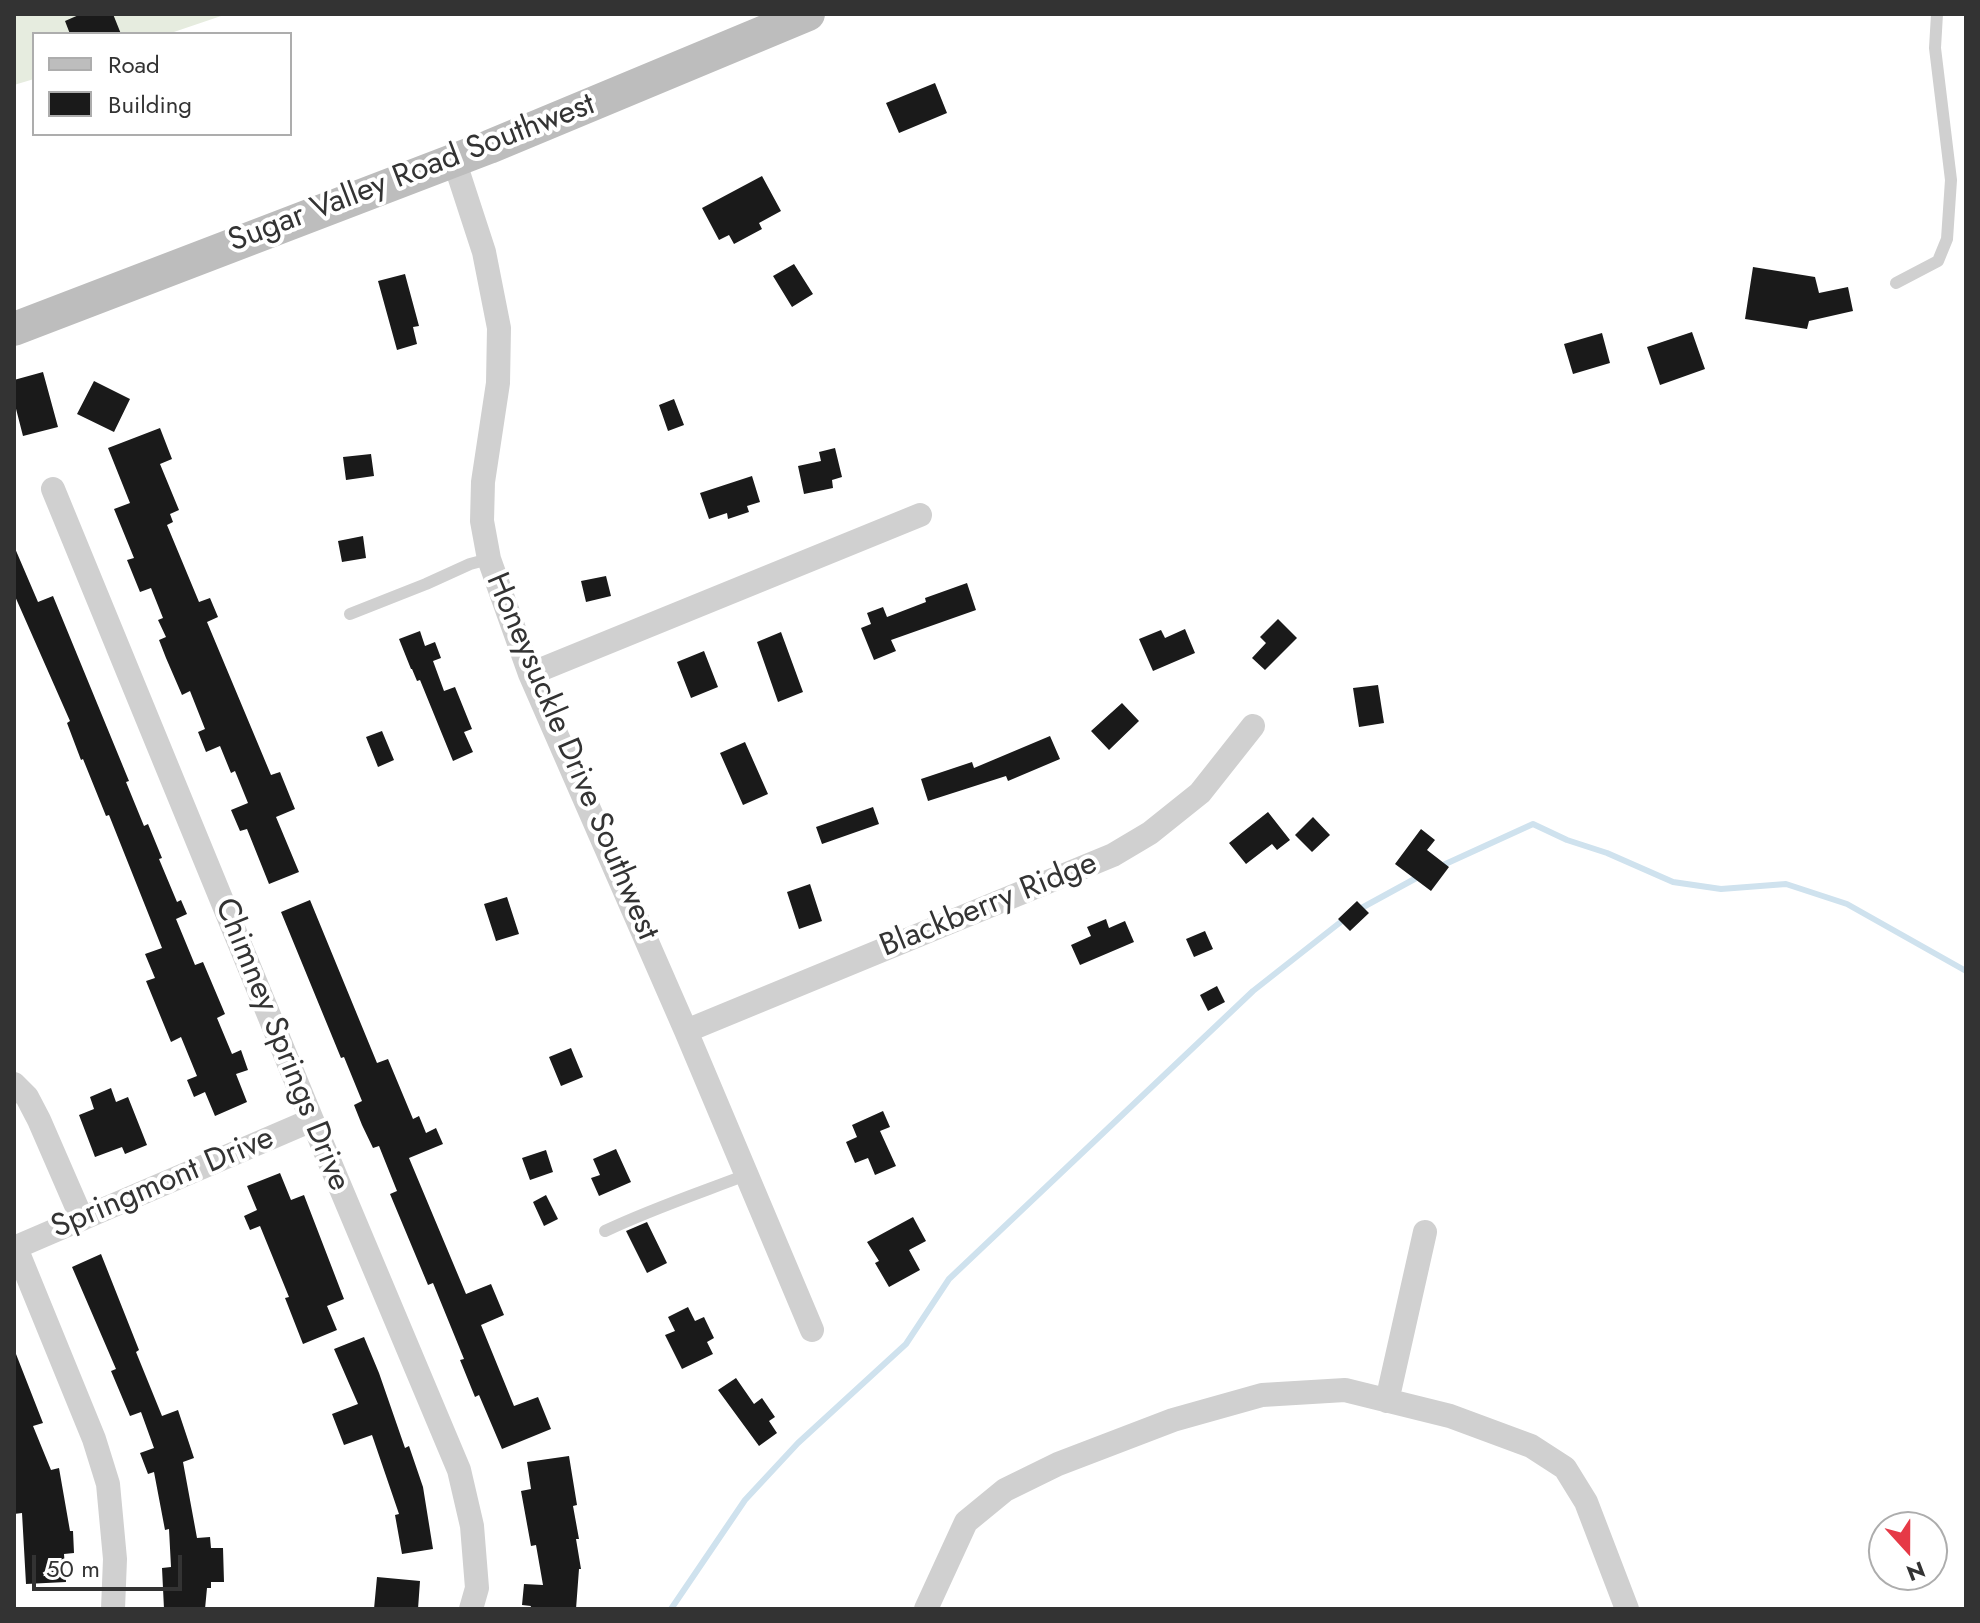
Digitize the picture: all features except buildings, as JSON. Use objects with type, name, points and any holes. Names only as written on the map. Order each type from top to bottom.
[{"type":"street","name":"Sugar Valley Road Southwest","points":[[14,329],[454,160],[808,14]]},
{"type":"street","name":"Honeysuckle Drive Southwest","points":[[454,160],[484,252],[499,328],[498,383],[483,482],[482,521],[489,559],[530,674],[812,1330]]},
{"type":"street","name":"Chimney Springs Drive","points":[[53,489],[459,1470],[472,1526],[477,1588],[471,1609]]},
{"type":"street","points":[[530,674],[920,515]]},
{"type":"street","name":"Blackberry Ridge","points":[[686,1031],[1113,855],[1150,833],[1200,793],[1253,726]]},
{"type":"street","points":[[14,1084],[27,1097],[39,1120],[82,1219]]},
{"type":"street","name":"Springmont Drive","points":[[15,1248],[312,1120]]},
{"type":"street","points":[[1387,1401],[1425,1232]]},
{"type":"street","points":[[15,1248],[94,1439],[108,1484],[115,1559],[113,1609]]},
{"type":"street","points":[[926,1609],[966,1522],[1005,1490],[1058,1464],[1173,1420],[1262,1395],[1345,1390],[1450,1416],[1531,1446],[1565,1468],[1586,1502],[1627,1609]]},
{"type":"lane","points":[[1896,283],[1938,261],[1947,239],[1951,180],[1935,48],[1937,14]]},
{"type":"lane","points":[[350,614],[489,559]]},
{"type":"lane","points":[[605,1231],[641,1214],[746,1175]]},
{"type":"shaded area","points":[[14,14],[227,14],[174,32],[32,32],[32,80],[14,85]]},
{"type":"waterway","points":[[1441,866],[1533,824],[1673,882],[1721,889],[1786,884],[1847,904],[1966,971]]},
{"type":"waterway","points":[[1356,911],[1420,876]]},
{"type":"waterway","points":[[671,1609],[745,1500],[798,1443],[906,1344],[949,1279],[1253,991],[1347,917]]}]
